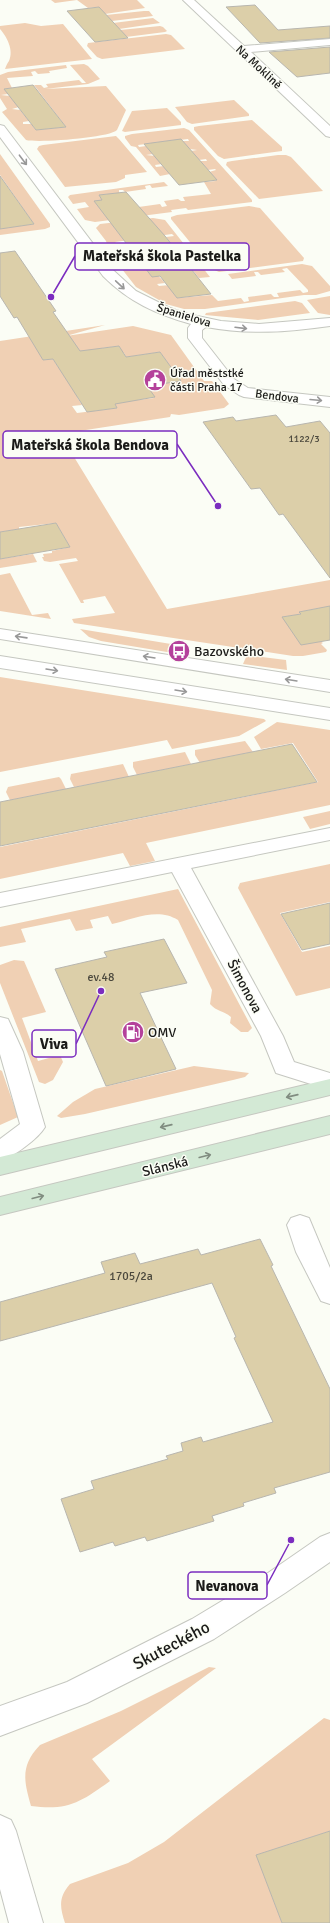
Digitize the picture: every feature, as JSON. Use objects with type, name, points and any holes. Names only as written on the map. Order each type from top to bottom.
[{"type":"main road","points":[[0,1166],[330,1087]]},
{"type":"main road","name":"Slánská","points":[[0,1206],[330,1125]]},
{"type":"street","name":"Na Moklině","points":[[188,0],[330,133]]},
{"type":"street","points":[[240,50],[330,42]]},
{"type":"street","name":"Španielova","points":[[0,129],[108,273],[130,293],[159,309],[203,323],[246,329],[277,328],[330,322]]},
{"type":"street","name":"Bendova","points":[[203,323],[195,328],[195,338],[229,382],[244,392],[330,402]]},
{"type":"street","points":[[0,634],[330,686]]},
{"type":"street","points":[[0,662],[330,714]]},
{"type":"street","points":[[0,900],[330,834]]},
{"type":"street","name":"Šimonova","points":[[179,865],[272,1036],[284,1067],[330,1082]]},
{"type":"street","points":[[0,1025],[11,1052],[33,1127],[0,1152]]},
{"type":"street","points":[[300,1225],[309,1252],[330,1294]]},
{"type":"street","name":"Skuteckého","points":[[0,1721],[76,1693],[203,1629],[276,1584],[330,1546]]},
{"type":"street","points":[[0,1831],[26,1923]]},
{"type":"shaded area","points":[[51,0],[77,0],[55,3]]},
{"type":"shaded area","points":[[77,0],[137,0],[145,8],[105,14],[98,7],[88,8]]},
{"type":"shaded area","points":[[149,11],[153,16],[112,21],[106,15]]},
{"type":"shaded area","points":[[153,18],[160,23],[119,29],[113,23]]},
{"type":"shaded area","points":[[25,23],[41,26],[63,24],[92,59],[5,69],[11,52],[0,26]]},
{"type":"shaded area","points":[[160,26],[167,31],[126,37],[120,30]]},
{"type":"shaded area","points":[[166,34],[171,35],[185,49],[102,59],[97,57],[87,46],[88,43]]},
{"type":"shaded area","points":[[84,64],[88,66],[100,79],[88,84],[45,89],[106,86],[126,110],[117,130],[111,133],[73,139],[44,141],[26,140],[2,112],[7,109],[0,98],[0,75],[8,72],[66,65],[67,68],[49,71],[50,73],[38,74],[35,71],[31,72],[33,76],[7,78],[12,88],[5,89],[8,94],[1,95],[10,96],[19,107],[12,109],[20,110],[29,121],[23,122],[23,124],[31,124],[36,130],[66,127],[34,85],[41,85],[44,88],[48,87],[46,84],[79,80],[82,83],[86,83],[70,65]]},
{"type":"shaded area","points":[[234,100],[249,114],[249,116],[192,124],[187,122],[175,107]]},
{"type":"shaded area","points":[[167,108],[181,122],[181,125],[125,132],[122,131],[132,111]]},
{"type":"shaded area","points":[[252,120],[282,147],[282,151],[224,159],[218,156],[194,130],[194,127],[199,126]]},
{"type":"shaded area","points":[[184,128],[189,130],[252,200],[252,202],[188,210],[186,208],[171,210],[172,212],[95,222],[85,220],[77,209],[89,207],[85,202],[73,204],[68,197],[70,195],[164,182],[168,186],[152,188],[150,185],[145,186],[146,189],[125,192],[123,190],[119,190],[119,193],[99,195],[110,211],[160,204],[162,207],[167,206],[164,201],[178,199],[185,201],[183,197],[211,194],[204,182],[216,181],[209,172],[216,170],[208,170],[200,161],[207,161],[206,159],[199,160],[191,151],[197,150],[190,149],[182,141],[189,141],[188,139],[138,145],[139,147],[146,146],[153,154],[146,155],[155,156],[162,164],[155,165],[156,167],[164,166],[170,174],[160,176],[136,147],[131,146],[125,138],[125,136],[132,134]]},
{"type":"shaded area","points":[[116,136],[147,172],[125,175],[125,178],[116,182],[65,187],[37,149],[39,146],[43,145]]},
{"type":"shaded area","points":[[0,154],[50,224],[50,227],[0,235],[0,226],[2,228],[34,224],[0,175]]},
{"type":"shaded area","points":[[286,155],[291,157],[323,191],[259,199],[226,165],[227,162],[232,161]]},
{"type":"shaded area","points":[[249,206],[260,208],[304,258],[303,261],[219,272],[212,269],[171,219],[171,217],[177,215]]},
{"type":"shaded area","points":[[153,218],[165,220],[210,277],[199,278],[185,261],[193,260],[192,258],[183,259],[175,249],[183,248],[182,246],[174,247],[166,237],[174,236],[172,234],[115,242],[117,244],[127,244],[134,253],[125,254],[126,256],[136,255],[143,265],[134,266],[135,268],[148,270],[159,276],[165,283],[157,284],[159,286],[170,285],[177,298],[212,295],[218,301],[241,298],[244,302],[249,301],[248,297],[271,294],[274,297],[279,297],[277,293],[300,290],[303,293],[308,292],[308,290],[287,268],[282,269],[285,272],[261,275],[258,272],[254,272],[256,276],[232,279],[228,274],[302,264],[312,266],[330,286],[330,291],[316,295],[304,295],[205,309],[184,309],[166,304],[136,287],[107,250],[108,247],[106,241],[96,228],[100,224]]},
{"type":"shaded area","points":[[330,296],[330,315],[318,313],[307,300]]},
{"type":"shaded area","points":[[295,301],[302,303],[310,313],[258,320],[205,315],[206,313]]},
{"type":"shaded area","points":[[105,325],[66,336],[133,326],[171,335],[204,381],[212,381],[229,404],[224,408],[179,415],[171,414],[170,417],[60,434],[167,609],[330,580],[330,608],[320,610],[319,608],[300,612],[301,614],[283,617],[323,643],[321,644],[327,650],[326,652],[303,656],[293,656],[74,623],[72,619],[115,613],[105,596],[83,600],[84,603],[81,603],[59,564],[78,561],[76,558],[50,562],[44,561],[42,557],[44,557],[43,554],[52,553],[52,551],[70,547],[56,523],[19,527],[19,529],[0,532],[0,341]],"holes":[[[119,346],[121,349],[120,353],[124,353],[126,357],[160,352],[181,381],[147,386],[154,398],[138,400],[135,396],[112,400],[117,408],[77,413],[72,406],[82,405],[77,397],[80,396],[61,366],[58,367],[53,359],[43,360],[40,354],[104,352],[102,348]]]},
{"type":"shaded area","points":[[33,554],[37,562],[0,568],[0,559]]},
{"type":"shaded area","points":[[10,573],[32,615],[48,613],[51,619],[0,611],[0,575]]},
{"type":"shaded area","points":[[80,629],[177,645],[173,653],[101,641],[89,637]]},
{"type":"shaded area","points":[[247,655],[286,660],[287,670],[243,664]]},
{"type":"shaded area","points":[[0,677],[264,719],[266,721],[239,736],[172,749],[167,740],[0,772]]},
{"type":"shaded area","points":[[277,722],[330,730],[330,805],[146,843],[155,861],[130,866],[123,853],[0,879],[0,847],[318,782],[293,743],[261,749],[254,737]]},
{"type":"shaded area","points":[[245,741],[253,752],[200,763],[195,755],[195,750]]},
{"type":"shaded area","points":[[185,752],[191,764],[137,775],[133,767],[133,762]]},
{"type":"shaded area","points":[[123,764],[129,777],[74,787],[70,779],[71,774]]},
{"type":"shaded area","points":[[59,777],[66,789],[10,800],[6,792],[8,787]]},
{"type":"shaded area","points":[[330,811],[330,824],[310,829],[303,817]]},
{"type":"shaded area","points":[[330,864],[330,902],[280,913],[302,952],[330,946],[330,988],[296,996],[238,888],[240,883]]},
{"type":"shaded area","points":[[178,889],[252,1028],[248,1032],[241,1032],[230,1023],[231,1017],[210,1004],[212,990],[178,920],[170,916],[162,914],[145,915],[112,924],[108,916],[90,920],[93,928],[76,931],[70,919],[21,929],[26,942],[0,947],[0,927]]},
{"type":"shaded area","points":[[14,960],[24,961],[46,1012],[22,1018],[38,1061],[60,1055],[63,1062],[53,1080],[45,1084],[39,1082],[0,983],[0,965]]},
{"type":"shaded area","points":[[194,1066],[249,1073],[245,1077],[233,1080],[85,1114],[61,1118],[57,1116],[73,1102],[95,1089]]},
{"type":"shaded area","points":[[0,1070],[2,1071],[18,1117],[0,1125]]},
{"type":"shaded area","points":[[209,1667],[216,1668],[92,1759],[110,1781],[82,1799],[65,1806],[31,1806],[25,1781],[25,1774],[29,1760],[40,1745],[121,1711]]},
{"type":"shaded area","points":[[324,1718],[330,1720],[330,1831],[257,1855],[282,1923],[65,1923],[61,1903],[63,1894],[70,1884],[128,1863],[164,1842]]},
{"type":"building","points":[[255,5],[278,30],[330,26],[330,38],[260,43],[226,7]]},
{"type":"building","points":[[99,7],[128,38],[95,42],[67,11]]},
{"type":"building","points":[[330,47],[330,73],[297,77],[269,52]]},
{"type":"building","points":[[33,85],[66,127],[36,130],[4,89]]},
{"type":"building","points":[[181,139],[217,180],[179,185],[144,144]]},
{"type":"building","points":[[0,176],[22,207],[34,224],[0,229]]},
{"type":"building","points":[[126,192],[165,236],[211,294],[177,298],[160,276],[152,277],[94,201],[102,200],[99,195]]},
{"type":"building","points":[[15,251],[56,311],[53,312],[80,351],[119,346],[126,357],[160,352],[181,381],[147,386],[155,397],[115,404],[117,408],[87,412],[53,359],[43,360],[17,317],[14,318],[0,296],[0,253]]},
{"type":"building","points":[[276,415],[286,427],[320,421],[330,433],[330,578],[283,514],[279,515],[260,488],[251,489],[203,422],[233,417],[236,421]]},
{"type":"building","points":[[56,523],[70,547],[0,559],[0,532]]},
{"type":"building","points":[[330,606],[330,640],[301,645],[282,617],[301,614],[299,612]]},
{"type":"building","points":[[292,744],[317,782],[0,846],[0,802]]},
{"type":"building","points":[[330,903],[330,944],[302,950],[281,914]]},
{"type":"building","points":[[164,939],[187,983],[140,993],[176,1069],[106,1086],[55,969],[107,957],[104,952]]},
{"type":"building","points":[[260,1239],[273,1265],[271,1266],[330,1389],[330,1472],[274,1488],[276,1493],[243,1503],[244,1506],[212,1516],[214,1521],[147,1541],[145,1537],[115,1546],[113,1542],[80,1552],[61,1499],[94,1489],[91,1481],[168,1459],[166,1456],[183,1451],[181,1443],[201,1437],[203,1442],[273,1422],[234,1338],[236,1337],[212,1283],[0,1341],[0,1302],[105,1273],[101,1262],[135,1253],[140,1264],[198,1249],[201,1255]]},
{"type":"building","points":[[330,1831],[330,1923],[282,1923],[256,1855]]},
{"type":"place","name":"Mateřská škola Pastelka","points":[[51,297]]},
{"type":"place","name":"Úřad měststké části Praha 17","points":[[155,380]]},
{"type":"place","name":"Mateřská škola Bendova","points":[[218,506]]},
{"type":"place","name":"Bazovského","points":[[179,651]]},
{"type":"place","name":"Viva","points":[[101,991]]},
{"type":"place","name":"OMV","points":[[133,1032]]},
{"type":"place","name":"Nevanova","points":[[291,1540]]}]
